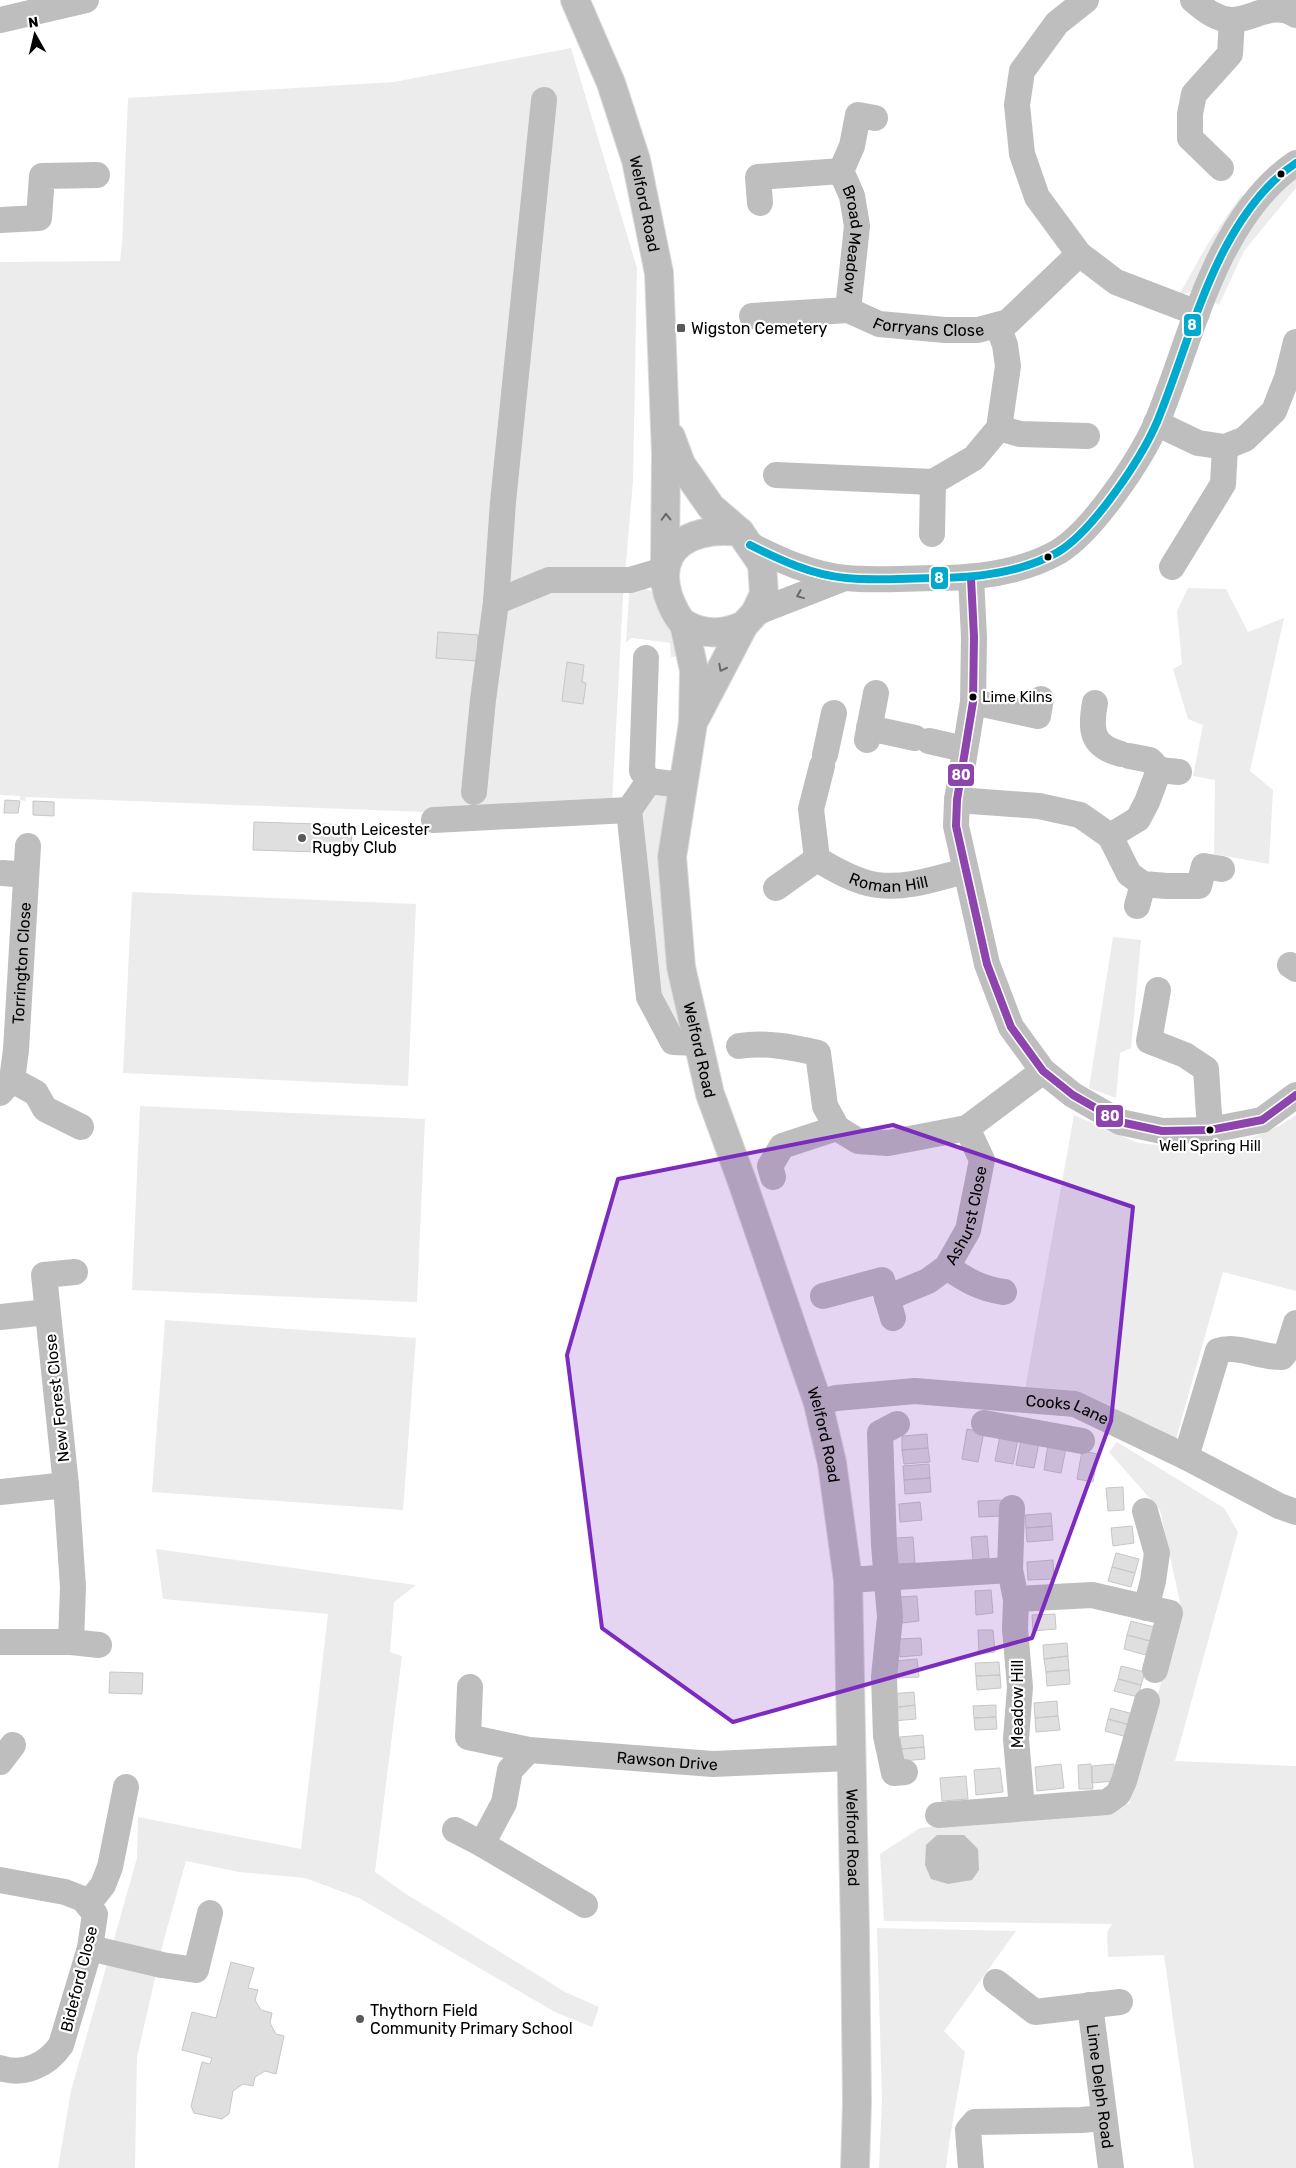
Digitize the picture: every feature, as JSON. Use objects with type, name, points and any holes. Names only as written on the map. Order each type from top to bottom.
[{"type":"main road","name":"Welford Road","points":[[575,0],[611,83],[636,160],[659,273],[664,419],[665,567]]},
{"type":"main road","name":"Welford Road","points":[[664,419],[681,464],[711,507],[745,539]]},
{"type":"main road","points":[[723,530],[745,539],[762,564],[764,594],[749,619],[729,632],[708,633],[677,613],[665,584],[665,567],[672,553],[680,544],[690,538],[723,530]]},
{"type":"main road","name":"Welford Road","points":[[677,613],[694,670],[693,723],[672,857],[681,966],[710,1094],[818,1403],[832,1463],[848,1580],[856,2042],[855,2168]]},
{"type":"main road","name":"Welford Road","points":[[693,723],[749,619]]},
{"type":"street","points":[[13,12],[86,0]]},
{"type":"street","points":[[1086,0],[1057,23],[1022,70],[1017,105],[1022,154],[1037,197],[1079,254],[1116,282],[1197,313]]},
{"type":"street","points":[[1192,0],[1212,15],[1232,20],[1266,10],[1288,9],[1296,14]]},
{"type":"street","points":[[1221,168],[1193,150],[1190,138],[1190,114],[1194,94],[1230,54],[1232,20]]},
{"type":"street","points":[[474,792],[483,700],[496,602],[505,484],[544,100]]},
{"type":"street","name":"Broad Meadow","points":[[848,310],[857,226],[852,196],[841,171],[852,146],[858,115],[875,118]]},
{"type":"street","points":[[745,539],[797,567],[845,578],[971,578],[1018,568],[1058,552],[1084,530],[1115,493],[1144,449],[1156,424],[1207,285],[1236,226],[1254,203],[1288,168],[1296,164]]},
{"type":"street","name":"Broad Meadow","points":[[760,203],[758,177],[841,171]]},
{"type":"street","points":[[0,220],[39,229],[42,176],[97,175]]},
{"type":"street","name":"Forryans Close","points":[[752,316],[848,310],[879,324],[945,320],[978,330],[1008,322],[1079,254]]},
{"type":"street","points":[[776,475],[827,467],[932,482],[974,458],[998,428],[1008,366],[1005,345],[998,326]]},
{"type":"street","points":[[1156,424],[1198,443],[1225,447],[1245,439],[1274,411],[1287,378],[1296,342]]},
{"type":"street","points":[[998,428],[1020,434],[1087,436]]},
{"type":"street","points":[[1172,567],[1222,484],[1225,447]]},
{"type":"street","points":[[932,482],[932,534]]},
{"type":"street","points":[[496,602],[549,580],[630,580],[665,567]]},
{"type":"street","points":[[749,619],[845,578]]},
{"type":"street","points":[[971,578],[974,637],[973,702],[956,800],[956,826],[987,964],[1011,1027],[1043,1071],[1073,1095],[1120,1122],[1162,1131],[1210,1130],[1262,1120],[1296,1095]]},
{"type":"street","points":[[630,580],[677,613]]},
{"type":"street","points":[[646,658],[642,771],[649,781],[682,784]]},
{"type":"street","points":[[876,693],[868,734],[922,739],[964,749]]},
{"type":"street","points":[[973,702],[1038,716],[1041,699]]},
{"type":"street","points":[[1095,703],[1091,726],[1098,742],[1108,751],[1150,760],[1169,771],[1138,819],[1110,836]]},
{"type":"street","points":[[776,888],[817,859],[813,784],[834,707]]},
{"type":"street","points":[[649,781],[629,810],[649,997],[673,1042],[699,1043]]},
{"type":"street","points":[[956,800],[1039,806],[1080,815],[1110,836],[1129,874],[1149,892],[1199,886],[1204,866],[1222,870]]},
{"type":"street","points":[[434,820],[629,810]]},
{"type":"street","name":"Torrington Close","points":[[28,846],[14,874],[16,1050],[6,1086],[36,1093],[45,1109],[81,1128]]},
{"type":"street","name":"Roman Hill","points":[[817,859],[841,873],[877,885],[910,885],[965,871]]},
{"type":"street","points":[[1158,990],[1149,1041],[1186,1055],[1206,1069],[1210,1130]]},
{"type":"street","points":[[739,1046],[758,1043],[772,1044],[818,1053],[825,1106],[837,1128],[858,1141],[888,1143],[967,1128],[1043,1071]]},
{"type":"street","points":[[773,1177],[770,1166],[782,1146],[837,1128]]},
{"type":"street","name":"Ashurst Close","points":[[823,1296],[888,1298],[928,1281],[947,1267],[968,1230],[982,1160],[967,1128]]},
{"type":"street","points":[[947,1267],[968,1282],[986,1289],[1004,1292]]},
{"type":"street","name":"New Forest Close","points":[[71,1642],[73,1587],[66,1485],[44,1275],[75,1272]]},
{"type":"street","name":"New Forest Close","points":[[0,1317],[47,1312]]},
{"type":"street","points":[[1186,1457],[1218,1351],[1226,1348],[1282,1357],[1288,1349],[1296,1323]]},
{"type":"street","name":"Cooks Lane","points":[[818,1403],[836,1398],[915,1391],[1038,1399],[1074,1404],[1186,1457],[1279,1506],[1296,1512]]},
{"type":"street","points":[[1034,1432],[1038,1399]]},
{"type":"street","name":"Cooks Lane","points":[[984,1423],[1082,1441]]},
{"type":"street","points":[[897,1424],[880,1433],[884,1545],[890,1617],[884,1677],[886,1736],[894,1773],[905,1772]]},
{"type":"street","name":"New Forest Close","points":[[0,1492],[66,1485]]},
{"type":"street","name":"Meadow Hill","points":[[1012,1508],[1010,1570],[1016,1599],[1015,1629],[1020,1687],[1016,1739],[1022,1808]]},
{"type":"street","points":[[1145,1511],[1157,1553],[1153,1581],[1158,1610],[1154,1670]]},
{"type":"street","points":[[848,1580],[1010,1570]]},
{"type":"street","points":[[1016,1599],[1092,1595],[1158,1610]]},
{"type":"street","points":[[0,1642],[71,1642],[99,1645]]},
{"type":"street","name":"Rawson Drive","points":[[470,1687],[468,1737],[529,1750],[713,1764],[850,1758]]},
{"type":"street","points":[[938,1816],[1107,1802],[1118,1794],[1124,1781],[1147,1700]]},
{"type":"street","points":[[482,1844],[504,1804],[510,1770],[529,1750]]},
{"type":"street","name":"Bideford Close","points":[[88,1904],[103,1885],[110,1867],[126,1787]]},
{"type":"street","points":[[455,1830],[585,1905]]},
{"type":"street","name":"Bideford Close","points":[[0,1880],[65,1892],[83,1899],[95,1914],[90,1948],[61,2046],[52,2058],[35,2067],[18,2070],[0,2068]]},
{"type":"street","points":[[90,1948],[162,1965],[196,1970],[210,1913]]},
{"type":"street","name":"Lime Delph Road","points":[[996,1982],[1035,2012],[1120,2002]]},
{"type":"street","name":"Lime Delph Road","points":[[1090,2005],[1111,2168]]},
{"type":"street","points":[[971,2168],[968,2130],[975,2122],[1104,2118]]},
{"type":"highlighted area","points":[[893,1125],[1133,1207],[1111,1421],[1032,1638],[733,1722],[602,1628],[567,1355],[618,1179]]},
{"type":"shaded area","points":[[571,48],[637,268],[633,481],[623,597],[612,804],[425,812],[26,797],[25,801],[20,800],[20,796],[0,795],[0,262],[120,261],[128,98],[394,82]]},
{"type":"shaded area","points":[[1296,173],[1296,188],[1244,251],[1219,305],[1212,301],[1241,234]]},
{"type":"shaded area","points":[[1242,194],[1251,203],[1197,290],[1179,295],[1207,245]]},
{"type":"shaded area","points":[[630,580],[670,602],[692,655],[671,657],[670,643],[632,638],[626,642]]},
{"type":"shaded area","points":[[1188,588],[1226,589],[1248,632],[1284,618],[1250,771],[1273,790],[1269,864],[1214,854],[1215,780],[1193,776],[1203,725],[1188,719],[1173,669],[1182,664],[1177,611]]},
{"type":"shaded area","points":[[649,781],[682,785],[672,857],[699,1043],[673,1042],[649,997],[631,845]]},
{"type":"shaded area","points":[[132,892],[416,904],[408,1086],[123,1073]]},
{"type":"shaded area","points":[[1113,937],[1141,940],[1131,1048],[1120,1053],[1116,1098],[1089,1088]]},
{"type":"shaded area","points":[[140,1106],[425,1119],[417,1302],[132,1290]]},
{"type":"shaded area","points":[[1074,1115],[1138,1143],[1187,1148],[1242,1142],[1279,1126],[1296,1115],[1296,1291],[1223,1272],[1176,1439],[1079,1391],[1024,1395]]},
{"type":"shaded area","points":[[165,1320],[416,1338],[403,1510],[152,1492]]},
{"type":"shaded area","points":[[1117,1442],[1224,1508],[1238,1532],[1175,1761],[1296,1766],[1296,2168],[1194,2168],[1164,1955],[1108,1957],[1107,1933],[1112,1924],[884,1921],[880,1854],[920,1828],[1129,1804],[1181,1607],[1160,1510],[1109,1452]]},
{"type":"shaded area","points":[[156,1549],[416,1585],[394,1602],[390,1652],[402,1656],[375,1872],[406,1894],[565,1992],[599,2007],[592,2027],[555,2012],[359,1898],[305,1878],[239,1872],[186,1861],[164,1939],[137,2057],[135,2168],[58,2168],[71,2091],[137,1858],[138,1817],[301,1849],[328,1614],[163,1599]]},
{"type":"shaded area","points":[[937,1835],[964,1835],[978,1849],[979,1870],[972,1880],[948,1884],[931,1879],[925,1865],[926,1845]]},
{"type":"shaded area","points":[[877,1928],[1016,1931],[944,2031],[965,2052],[946,2168],[879,2168],[882,2100]]},
{"type":"building","points":[[438,632],[478,635],[477,661],[436,658]]},
{"type":"building","points":[[567,662],[584,665],[582,682],[586,683],[583,704],[562,701]]},
{"type":"building","points":[[5,800],[20,801],[18,813],[4,813]]},
{"type":"building","points":[[33,801],[54,802],[54,816],[33,815]]},
{"type":"building","name":"South Leicester Rugby Club","points":[[254,822],[352,825],[351,853],[253,850]]},
{"type":"building","points":[[967,1429],[984,1432],[978,1462],[962,1459]]},
{"type":"building","points":[[927,1434],[928,1448],[902,1450],[902,1436]]},
{"type":"building","points":[[1000,1436],[1018,1439],[1013,1464],[995,1461]]},
{"type":"building","points":[[1021,1440],[1039,1443],[1034,1468],[1016,1465]]},
{"type":"building","points":[[1048,1444],[1066,1448],[1061,1473],[1044,1470]]},
{"type":"building","points":[[928,1448],[930,1462],[904,1464],[902,1450]]},
{"type":"building","points":[[1082,1451],[1098,1454],[1093,1482],[1077,1479]]},
{"type":"building","points":[[929,1464],[930,1478],[904,1480],[903,1466]]},
{"type":"building","points":[[930,1478],[931,1492],[905,1494],[904,1480]]},
{"type":"building","points":[[1123,1487],[1124,1510],[1108,1511],[1106,1488]]},
{"type":"building","points":[[1001,1500],[1003,1516],[979,1517],[978,1501]]},
{"type":"building","points":[[920,1502],[922,1520],[900,1522],[899,1504]]},
{"type":"building","points":[[1051,1513],[1052,1526],[1026,1528],[1025,1515]]},
{"type":"building","points":[[1052,1526],[1053,1540],[1027,1542],[1026,1528]]},
{"type":"building","points":[[1132,1526],[1134,1543],[1113,1546],[1111,1528]]},
{"type":"building","points":[[987,1536],[989,1558],[973,1560],[971,1537]]},
{"type":"building","points":[[913,1537],[915,1563],[897,1564],[896,1538]]},
{"type":"building","points":[[1116,1553],[1139,1559],[1135,1573],[1112,1567]]},
{"type":"building","points":[[1053,1560],[1054,1579],[1028,1580],[1027,1562]]},
{"type":"building","points":[[1112,1567],[1135,1573],[1131,1587],[1108,1581]]},
{"type":"building","points":[[991,1590],[993,1613],[976,1615],[975,1591]]},
{"type":"building","points":[[917,1596],[919,1621],[902,1623],[899,1597]]},
{"type":"building","points":[[1055,1614],[1056,1629],[1033,1631],[1032,1615]]},
{"type":"building","points":[[1131,1621],[1154,1627],[1150,1641],[1127,1635]]},
{"type":"building","points":[[978,1630],[993,1630],[995,1652],[979,1654]]},
{"type":"building","points":[[1127,1635],[1150,1641],[1146,1655],[1124,1649]]},
{"type":"building","points":[[921,1638],[922,1655],[900,1657],[899,1639]]},
{"type":"building","points":[[1067,1643],[1068,1656],[1044,1659],[1043,1645]]},
{"type":"building","points":[[1068,1656],[1069,1670],[1046,1672],[1044,1659]]},
{"type":"building","points":[[917,1659],[919,1677],[897,1678],[895,1661]]},
{"type":"building","points":[[999,1662],[1000,1675],[976,1676],[975,1663]]},
{"type":"building","points":[[1121,1666],[1145,1672],[1141,1685],[1118,1679]]},
{"type":"building","points":[[1069,1670],[1070,1684],[1047,1686],[1046,1672]]},
{"type":"building","points":[[110,1672],[143,1673],[142,1694],[109,1693]]},
{"type":"building","points":[[1000,1675],[1001,1688],[977,1690],[976,1676]]},
{"type":"building","points":[[1118,1679],[1141,1685],[1138,1697],[1114,1691]]},
{"type":"building","points":[[914,1692],[915,1705],[892,1708],[890,1694]]},
{"type":"building","points":[[1057,1701],[1058,1716],[1035,1718],[1034,1703]]},
{"type":"building","points":[[915,1705],[916,1719],[893,1721],[892,1708]]},
{"type":"building","points":[[996,1705],[996,1717],[974,1718],[973,1706]]},
{"type":"building","points":[[1111,1708],[1133,1714],[1130,1725],[1108,1719]]},
{"type":"building","points":[[1058,1716],[1060,1730],[1036,1732],[1035,1718]]},
{"type":"building","points":[[996,1717],[997,1729],[975,1730],[974,1718]]},
{"type":"building","points":[[1108,1719],[1130,1725],[1127,1737],[1105,1731]]},
{"type":"building","points":[[923,1735],[924,1747],[901,1749],[900,1737]]},
{"type":"building","points":[[924,1747],[925,1759],[902,1761],[901,1749]]},
{"type":"building","points":[[1061,1764],[1064,1788],[1037,1791],[1035,1767]]},
{"type":"building","points":[[1091,1764],[1093,1789],[1079,1789],[1078,1765]]},
{"type":"building","points":[[1114,1764],[1115,1781],[1092,1783],[1092,1766]]},
{"type":"building","points":[[1000,1768],[1003,1792],[976,1795],[974,1770]]},
{"type":"building","points":[[966,1776],[968,1799],[942,1801],[940,1778]]},
{"type":"building","points":[[231,1962],[254,1968],[248,1988],[258,1990],[255,2000],[261,2010],[272,2013],[270,2023],[276,2034],[284,2036],[276,2074],[265,2071],[255,2077],[253,2086],[243,2084],[233,2091],[229,2114],[222,2119],[194,2113],[191,2106],[202,2062],[210,2064],[212,2058],[182,2050],[192,2012],[216,2018]]},
{"type":"transit line","name":"8","points":[[750,545],[785,561],[821,574],[868,579],[951,578],[998,573],[1029,565],[1058,552],[1072,542],[1086,528],[1115,493],[1140,455],[1157,422],[1212,274],[1222,254],[1253,204],[1273,181],[1296,163]]},
{"type":"transit line","name":"80","points":[[971,578],[974,637],[973,702],[957,800],[956,826],[987,964],[1011,1027],[1043,1071],[1073,1095],[1120,1122],[1162,1131],[1210,1130],[1262,1120],[1296,1095]]},
{"type":"place","name":"Wigston Cemetery","points":[[681,328]]},
{"type":"place","name":"Lime Kilns","points":[[973,697]]},
{"type":"place","name":"South Leicester Rugby Club","points":[[302,838]]},
{"type":"place","name":"Well Spring Hill","points":[[1210,1130]]},
{"type":"place","name":"Thythorn Field Community Primary School","points":[[360,2019]]}]
